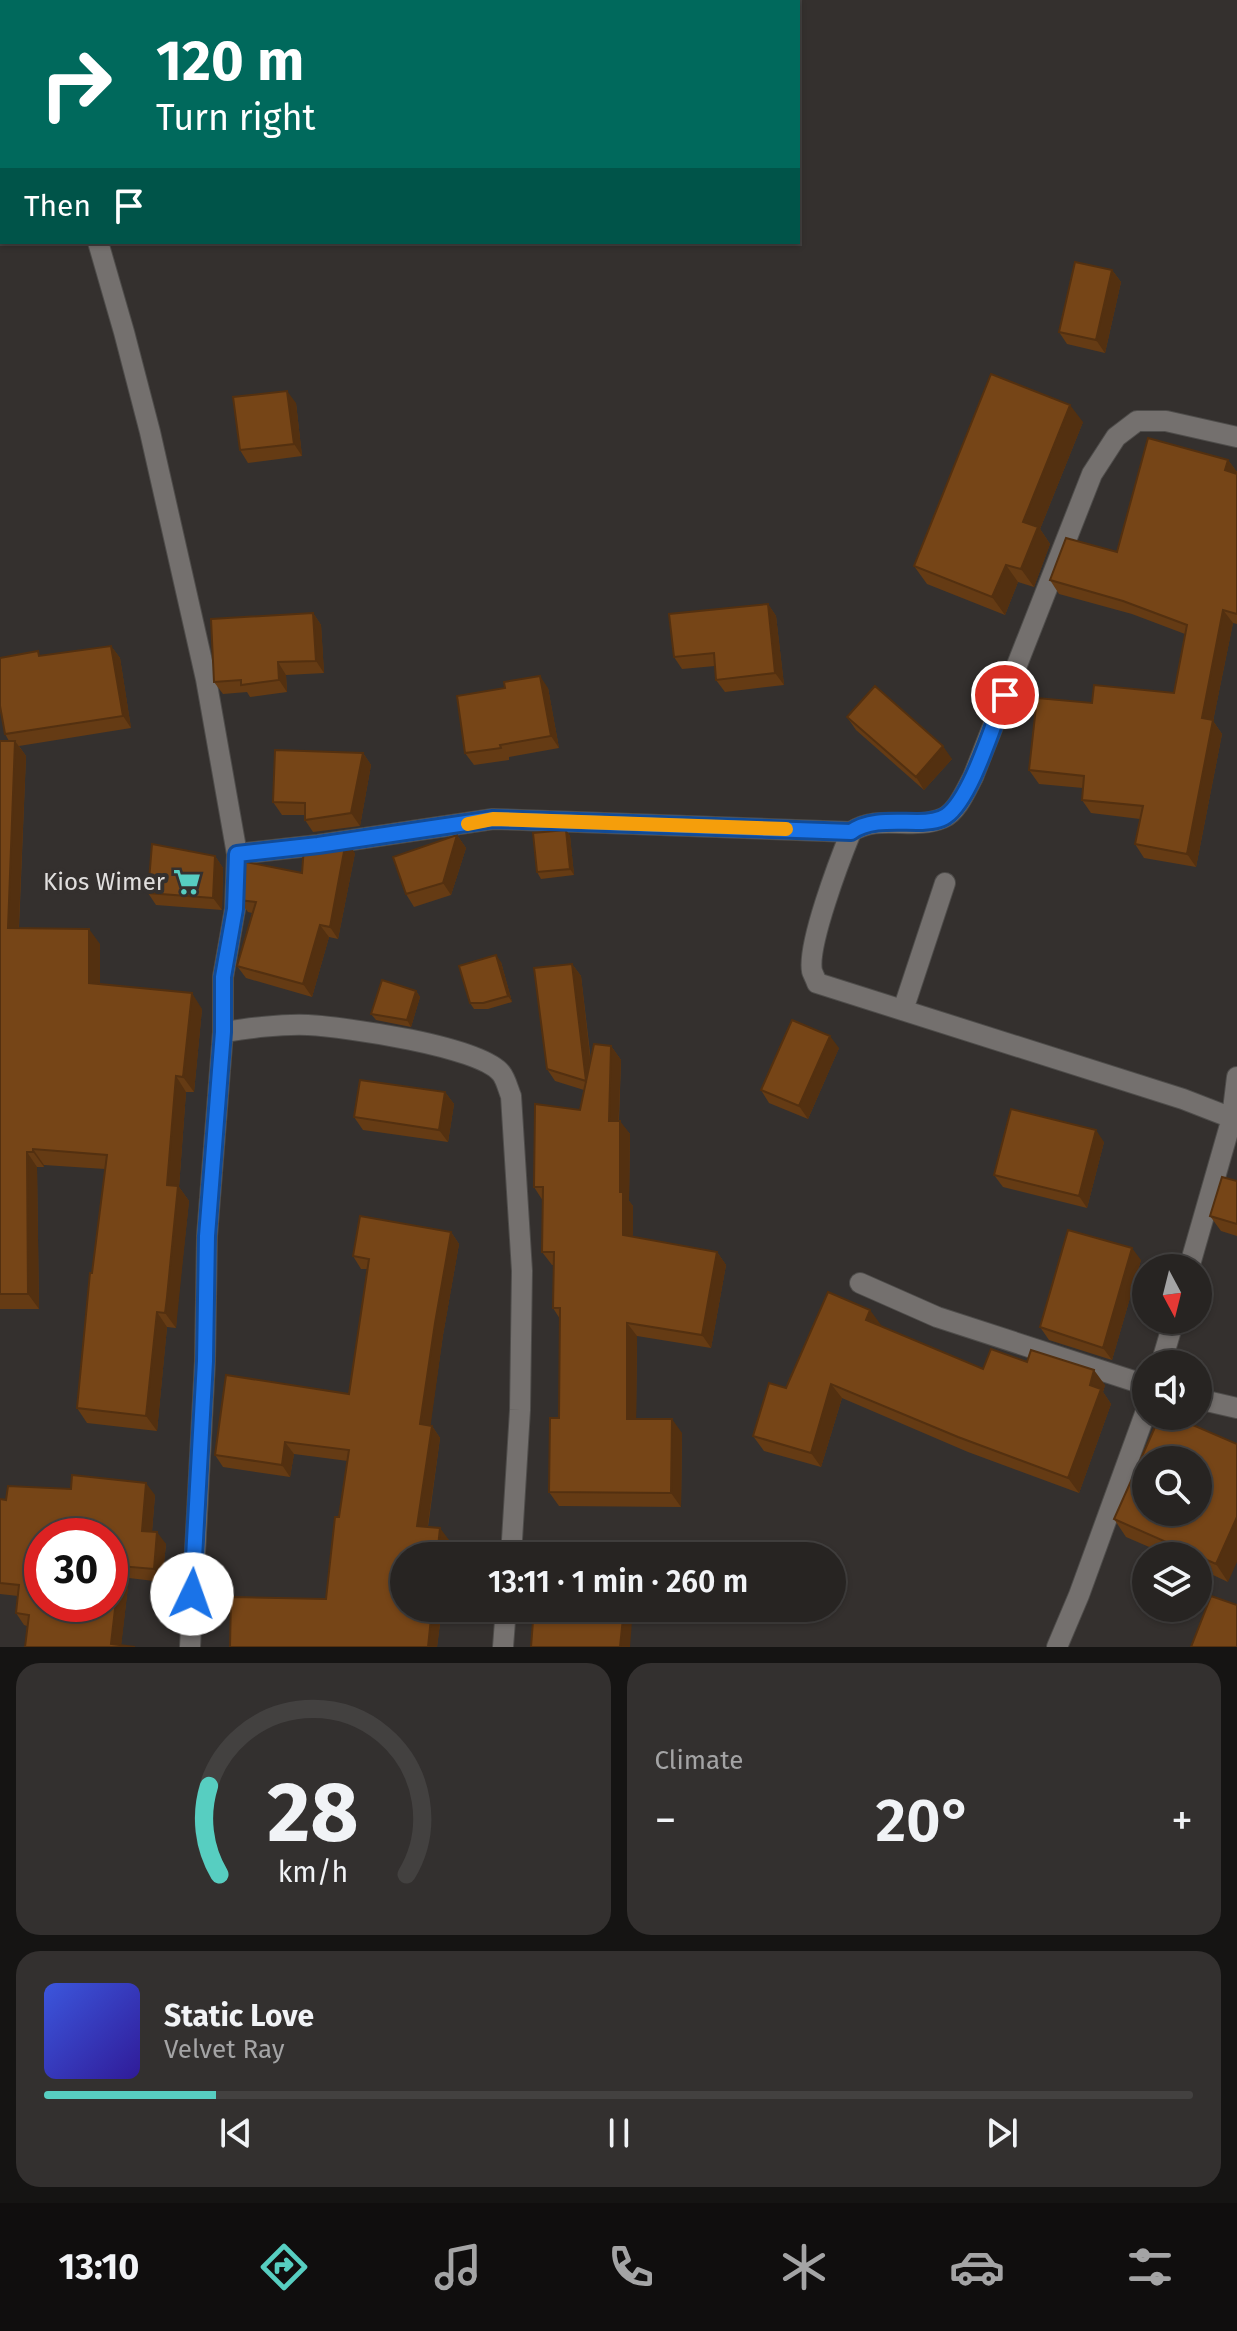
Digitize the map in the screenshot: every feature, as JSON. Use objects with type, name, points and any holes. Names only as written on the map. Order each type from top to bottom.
[{"type":"street","points":[[99,244],[150,432],[206,679],[237,854],[235,909],[223,977],[223,1032],[207,1236],[205,1361],[190,1647]]},
{"type":"street","points":[[1234,1119],[1154,1090],[817,983],[813,972],[818,929],[851,832],[860,825],[925,822],[946,817],[961,799],[973,777],[1092,474],[1116,437],[1137,421],[1166,421],[1237,437]]},
{"type":"street","points":[[237,854],[493,819],[851,832]]},
{"type":"street","points":[[903,1010],[945,883]]},
{"type":"street","points":[[223,1032],[309,1025],[362,1031],[441,1046],[475,1056],[501,1073],[511,1096],[522,1271],[520,1410],[512,1542]]},
{"type":"street","points":[[1193,1254],[1234,1119],[1237,1077]]},
{"type":"street","points":[[860,1283],[937,1317],[1132,1380]]},
{"type":"street","points":[[1212,1402],[1237,1408]]},
{"type":"street","points":[[1057,1647],[1139,1430]]},
{"type":"street","points":[[503,1647],[505,1622]]},
{"type":"building","points":[[1075,262],[1112,270],[1096,340],[1059,332]]},
{"type":"building","points":[[991,374],[1070,405],[1023,522],[1038,527],[1021,569],[1006,565],[992,597],[914,566]]},
{"type":"building","points":[[287,391],[294,444],[240,450],[233,397]]},
{"type":"building","points":[[1148,438],[1228,460],[1225,470],[1237,474],[1237,614],[1223,610],[1202,718],[1213,720],[1187,854],[1135,844],[1143,806],[1082,800],[1084,776],[1029,770],[1037,698],[1092,703],[1094,685],[1174,693],[1187,625],[1123,601],[1050,580],[1066,538],[1117,552]]},
{"type":"building","points":[[768,604],[775,673],[716,680],[714,653],[674,657],[669,614]]},
{"type":"building","points":[[313,613],[316,661],[278,662],[279,680],[241,685],[241,680],[214,682],[211,619]]},
{"type":"building","points":[[111,646],[123,716],[5,734],[0,706],[0,658],[38,651],[39,656]]},
{"type":"building","points":[[540,676],[551,736],[465,753],[457,696],[505,688],[504,682]]},
{"type":"building","points":[[875,686],[943,746],[916,777],[847,717]]},
{"type":"building","points":[[0,741],[15,741],[8,928],[89,929],[89,983],[192,993],[183,1077],[176,1076],[167,1185],[178,1186],[167,1297],[165,1313],[157,1312],[146,1416],[77,1408],[90,1273],[107,1155],[33,1149],[33,1152],[27,1152],[28,1294],[0,1294]]},
{"type":"building","points":[[275,750],[363,753],[351,813],[305,820],[305,803],[273,802]]},
{"type":"building","points":[[566,830],[570,869],[537,872],[533,833]]},
{"type":"building","points":[[457,835],[443,883],[406,894],[393,857]]},
{"type":"building","points":[[346,841],[330,927],[320,925],[303,984],[237,966],[256,902],[239,900],[241,861],[302,873],[304,847]]},
{"type":"building","name":"Kios Wimer","points":[[152,844],[215,856],[213,898],[148,893]]},
{"type":"building","points":[[496,955],[508,996],[470,1003],[459,966]]},
{"type":"building","points":[[572,964],[586,1081],[547,1069],[534,968]]},
{"type":"building","points":[[382,980],[416,991],[407,1020],[371,1014]]},
{"type":"building","points":[[792,1020],[830,1036],[799,1106],[761,1090]]},
{"type":"building","points":[[594,1044],[611,1046],[609,1121],[620,1121],[623,1235],[717,1252],[702,1335],[627,1323],[627,1419],[672,1419],[671,1493],[549,1492],[550,1418],[559,1418],[560,1308],[553,1308],[554,1252],[542,1252],[543,1187],[534,1187],[535,1104],[580,1110]]},
{"type":"building","points":[[360,1080],[445,1092],[439,1130],[354,1117]]},
{"type":"building","points":[[1011,1109],[1096,1130],[1079,1196],[994,1175]]},
{"type":"building","points":[[1222,1177],[1237,1181],[1237,1224],[1210,1216]]},
{"type":"building","points":[[360,1216],[451,1232],[420,1424],[432,1426],[417,1526],[440,1528],[438,1542],[390,1542],[390,1622],[431,1622],[428,1647],[230,1647],[231,1597],[326,1599],[335,1517],[339,1517],[349,1450],[285,1442],[282,1465],[215,1455],[226,1375],[349,1394],[369,1259],[353,1256]]},
{"type":"building","points":[[1068,1230],[1132,1248],[1103,1348],[1040,1327]]},
{"type":"building","points":[[828,1292],[870,1310],[866,1320],[983,1369],[991,1349],[1027,1362],[1031,1350],[1094,1370],[1090,1385],[1101,1389],[1068,1478],[958,1437],[831,1384],[811,1453],[753,1436],[769,1383],[786,1388]]},
{"type":"building","points":[[1154,1430],[1204,1430],[1237,1444],[1237,1517],[1216,1564],[1212,1562],[1212,1542],[1166,1542],[1114,1519],[1132,1479],[1132,1526],[1212,1526],[1212,1446],[1147,1446]]},
{"type":"building","points":[[72,1475],[146,1483],[142,1531],[157,1532],[154,1569],[128,1567],[128,1518],[24,1518],[24,1614],[16,1613],[19,1585],[0,1583],[0,1499],[6,1500],[8,1486],[71,1489]]},
{"type":"building","points":[[1212,1596],[1237,1605],[1237,1647],[1191,1647],[1201,1622],[1212,1622]]},
{"type":"building","points":[[28,1622],[114,1622],[111,1644],[135,1647],[25,1647]]},
{"type":"building","points":[[533,1622],[623,1622],[620,1647],[531,1647]]},
{"type":"slow traffic","points":[[468,824],[493,819],[786,829]]},
{"type":"place","name":"Kios Wimer","points":[[187,882]]},
{"type":"route","points":[[192,1594],[205,1361],[207,1236],[223,1032],[223,977],[235,909],[237,854],[493,819],[851,832],[860,825],[925,822],[946,817],[961,799],[973,777],[1005,695]]}]
